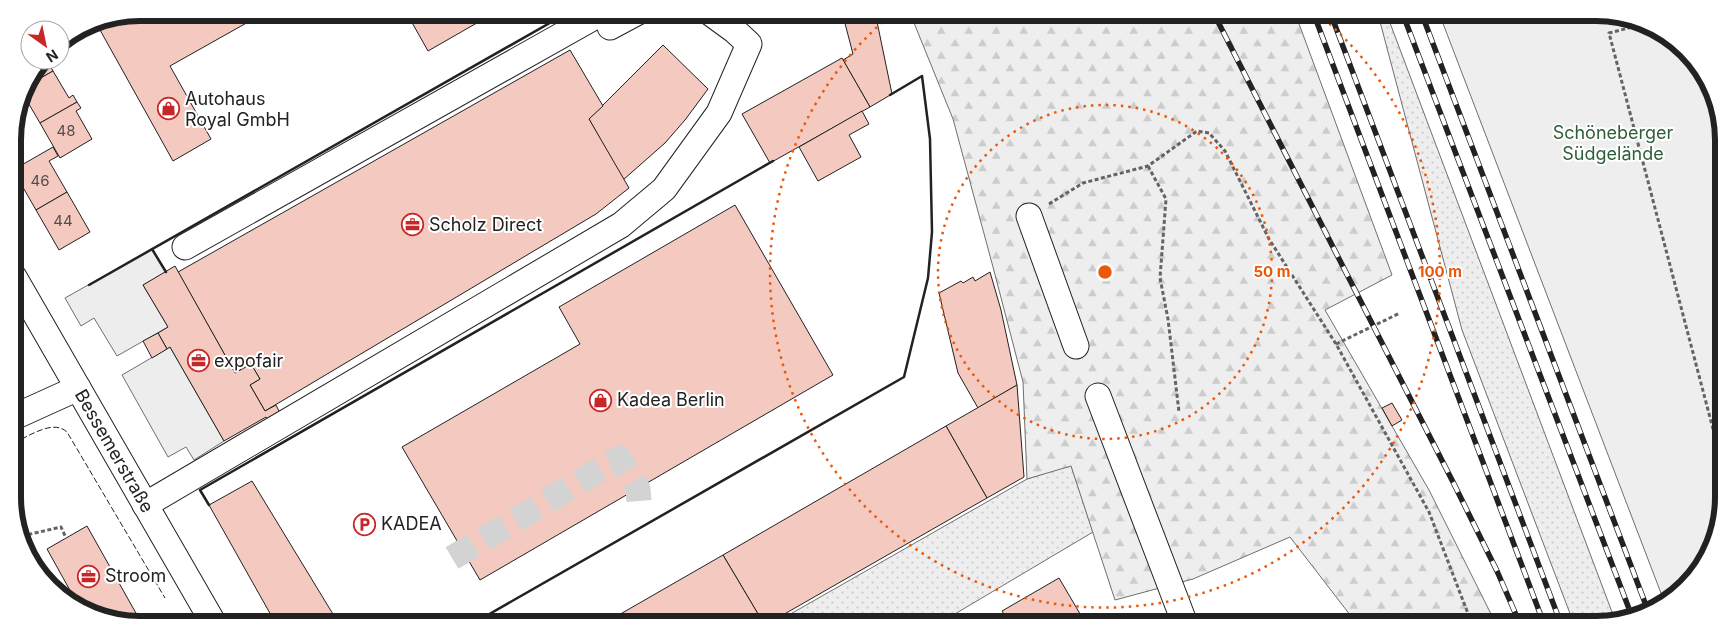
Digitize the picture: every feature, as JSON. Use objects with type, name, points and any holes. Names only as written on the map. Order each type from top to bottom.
[{"type":"street","points":[[185,247],[604,21]]},
{"type":"street","points":[[145,505],[621,225],[664,189],[719,113],[749,44],[721,21]]},
{"type":"street","points":[[1029,216],[1076,346]]},
{"type":"street","name":"Bessemerstraße","points":[[22,290],[209,616]]},
{"type":"street","points":[[21,414],[78,388]]},
{"type":"street","points":[[1098,396],[1182,615]]},
{"type":"path","points":[[1632,27],[1609,34],[1715,437]]},
{"type":"path","points":[[1029,216],[1084,183],[1148,166],[1197,131],[1209,133],[1225,151],[1269,239],[1336,344],[1429,512],[1469,615]]},
{"type":"path","points":[[1148,166],[1166,199],[1160,278],[1168,319],[1179,412]]},
{"type":"path","points":[[1336,344],[1400,314]]},
{"type":"path","points":[[28,535],[60,527],[66,538]]},
{"type":"green space","points":[[913,21],[1298,21],[1392,275],[1325,310],[1429,490],[1492,615],[1350,615],[1290,537],[1193,579],[1115,600],[1071,466],[1027,479],[1023,382],[953,119]]},
{"type":"green space","points":[[1380,21],[1389,21],[1613,614],[1571,615],[1462,330]]},
{"type":"green space","name":"Schöneberger Südgelände","points":[[1442,21],[1596,21],[1627,25],[1662,41],[1674,51],[1695,74],[1706,95],[1711,109],[1715,140],[1715,497],[1708,535],[1695,563],[1662,596]]},
{"type":"green space","points":[[1071,465],[1093,532],[952,615],[788,616],[1027,479]]},
{"type":"shaded area","points":[[152,249],[166,272],[143,285],[168,327],[117,356],[94,318],[81,326],[65,298]]},
{"type":"shaded area","points":[[170,347],[224,441],[194,460],[186,447],[168,457],[122,375]]},
{"type":"building","name":"Autohaus Royal GmbH","points":[[140,21],[250,21],[170,66],[211,139],[173,161],[99,29],[125,22]]},
{"type":"building","points":[[411,21],[480,21],[428,51]]},
{"type":"building","points":[[844,21],[877,21],[892,94],[870,107],[843,60],[853,54]]},
{"type":"building","points":[[663,45],[708,89],[665,143],[623,180],[589,119]]},
{"type":"building","points":[[570,50],[603,106],[589,119],[629,188],[596,214],[265,411],[250,385],[260,379],[251,364],[235,373],[178,272]]},
{"type":"building","points":[[842,58],[870,107],[770,163],[742,114]]},
{"type":"building","points":[[44,70],[53,71],[38,79]]},
{"type":"building","points":[[53,71],[69,98],[73,95],[77,102],[40,123],[28,102],[38,79]]},
{"type":"building","points":[[77,102],[81,108],[76,111],[92,139],[60,158],[40,123]]},
{"type":"building","points":[[862,111],[869,124],[849,135],[861,157],[818,181],[799,147]]},
{"type":"building","points":[[53,147],[58,156],[49,161],[67,192],[36,210],[22,185],[22,165]]},
{"type":"building","points":[[67,192],[90,232],[59,250],[36,210]]},
{"type":"building","points":[[735,205],[833,375],[480,580],[402,447],[580,344],[559,307]]},
{"type":"building","points":[[175,266],[235,373],[251,364],[260,379],[250,385],[265,411],[276,405],[280,413],[268,420],[266,417],[224,441],[170,347],[167,349],[158,333],[168,327],[143,285]]},
{"type":"building","points":[[990,272],[1001,310],[1017,385],[978,408],[958,373],[939,293],[961,281],[963,283],[973,277],[975,281]]},
{"type":"building","points":[[158,333],[167,349],[152,358],[143,341]]},
{"type":"building","points":[[1017,385],[1024,477],[987,498],[946,426]]},
{"type":"building","points":[[1392,403],[1402,420],[1392,426],[1382,408]]},
{"type":"building","points":[[946,426],[987,498],[782,616],[759,616],[723,555]]},
{"type":"building","points":[[252,481],[334,616],[271,616],[209,505]]},
{"type":"building","name":"Stroom","points":[[87,526],[137,615],[125,615],[102,609],[74,596],[47,549]]},
{"type":"building","points":[[723,555],[759,616],[617,616]]},
{"type":"building","points":[[1059,578],[1081,615],[1005,615],[1002,611]]},
{"type":"tunnel","points":[[452,558],[619,458],[638,489],[639,501]]},
{"type":"railway","points":[[1218,21],[1453,482],[1497,571],[1516,615]]},
{"type":"railway","points":[[1316,21],[1541,615]]},
{"type":"railway","points":[[1333,21],[1558,615]]},
{"type":"railway","points":[[1405,21],[1630,610]]},
{"type":"railway","points":[[1424,21],[1646,604]]},
{"type":"fence","points":[[21,439],[48,428],[61,428],[67,432],[165,598]]},
{"type":"wall","points":[[89,285],[553,21]]},
{"type":"wall","points":[[486,616],[904,377],[928,278],[932,232],[930,139],[922,76],[890,95]]},
{"type":"wall","points":[[209,505],[200,490],[773,161]]},
{"type":"wall","points":[[152,249],[166,272]]},
{"type":"place","name":"Autohaus Royal GmbH","points":[[169,109]]},
{"type":"place","name":"Scholz Direct","points":[[413,225]]},
{"type":"place","name":"expofair","points":[[198,361]]},
{"type":"place","name":"Kadea Berlin","points":[[601,400]]},
{"type":"place","name":"KADEA","points":[[365,524]]},
{"type":"place","name":"Stroom","points":[[89,576]]}]
